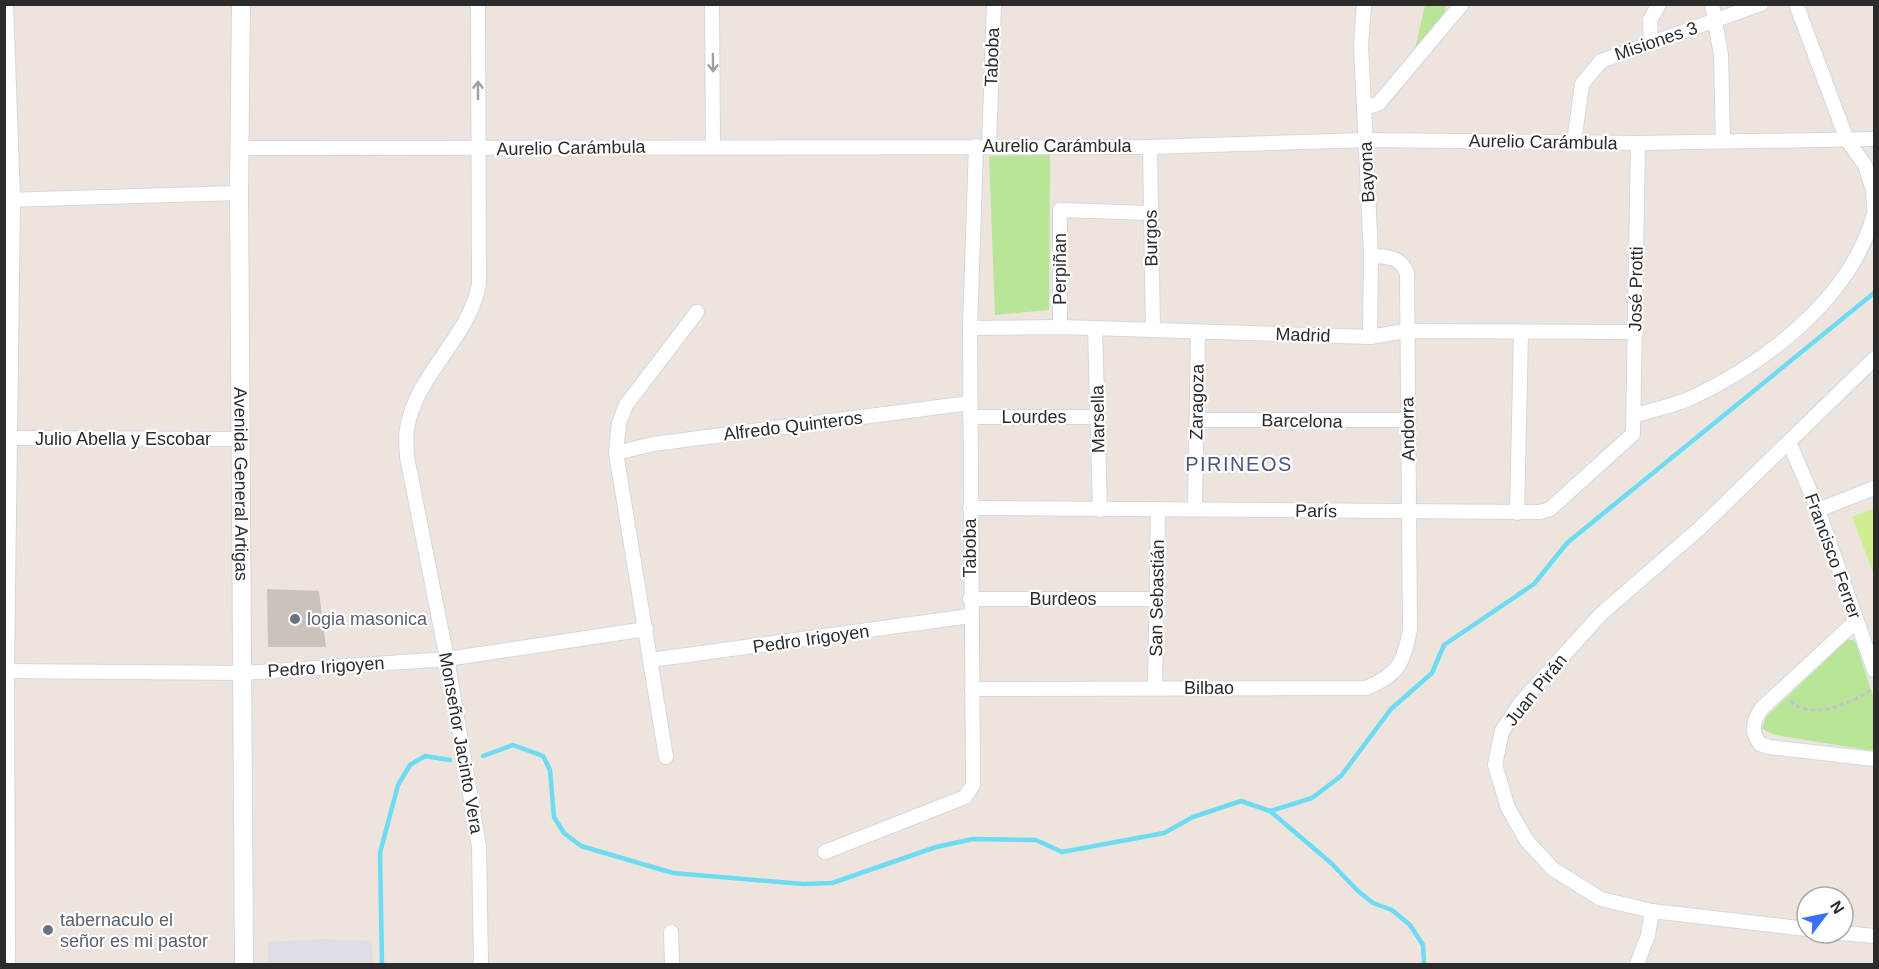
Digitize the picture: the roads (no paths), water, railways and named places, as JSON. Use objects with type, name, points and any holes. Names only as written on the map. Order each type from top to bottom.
[{"type":"main road","name":"Avenida General Artigas","points":[[241,4],[239,193],[244,964]]},
{"type":"street","points":[[6,4],[9,200],[5,944],[8,964]]},
{"type":"street","name":"Monseñor Jacinto Vera","points":[[478,4],[479,284],[476,304],[464,327],[430,373],[410,414],[406,431],[407,457],[447,659],[479,846],[481,964]]},
{"type":"street","points":[[712,4],[713,146]]},
{"type":"street","name":"Taboba","points":[[825,852],[965,797],[973,785],[970,616],[970,328],[994,4]]},
{"type":"street","points":[[1364,109],[1379,103],[1462,4]]},
{"type":"street","points":[[1651,43],[1650,20],[1659,4]]},
{"type":"street","points":[[1712,4],[1721,55],[1723,142]]},
{"type":"street","name":"Misiones 3","points":[[1574,142],[1582,84],[1590,71],[1601,61],[1761,4]]},
{"type":"street","points":[[1796,4],[1847,140],[1865,165],[1873,190],[1875,208]]},
{"type":"street","name":"Bayona","points":[[1363,5],[1364,109],[1371,256],[1370,337]]},
{"type":"street","name":"Aurelio Carámbula","points":[[240,148],[1150,147],[1366,141],[1638,143],[1875,139]]},
{"type":"street","name":"José Protti","points":[[1633,435],[1638,143]]},
{"type":"street","name":"Burgos","points":[[1150,147],[1153,330]]},
{"type":"street","points":[[9,200],[239,193]]},
{"type":"street","name":"Perpiñan","points":[[1060,327],[1060,210],[1150,213]]},
{"type":"street","points":[[1634,416],[1690,399],[1745,367],[1785,339],[1838,286],[1868,238],[1875,214]]},
{"type":"street","name":"Andorra","points":[[1371,256],[1386,256],[1403,265],[1407,273],[1405,331],[1410,628]]},
{"type":"street","points":[[666,757],[616,453],[619,423],[626,405],[697,312]]},
{"type":"street","name":"Madrid","points":[[970,328],[1060,327],[1370,337],[1405,331],[1636,332]]},
{"type":"street","name":"Marsella","points":[[1095,328],[1100,510]]},
{"type":"street","name":"Zaragoza","points":[[1195,508],[1198,332]]},
{"type":"street","points":[[1517,513],[1521,332]]},
{"type":"street","name":"Juan Pirán","points":[[1795,928],[1652,911],[1601,899],[1553,870],[1527,841],[1508,808],[1495,765],[1502,731],[1522,701],[1601,614],[1700,528],[1875,359]]},
{"type":"street","name":"Alfredo Quinteros","points":[[616,453],[653,444],[970,403]]},
{"type":"street","name":"Lourdes","points":[[970,417],[1098,417]]},
{"type":"street","name":"Barcelona","points":[[1197,420],[1408,420]]},
{"type":"street","name":"París","points":[[970,508],[1100,510],[1195,508],[1517,513],[1550,509],[1633,435]]},
{"type":"street","name":"Julio Abella y Escobar","points":[[8,438],[241,439]]},
{"type":"street","name":"Francisco Ferrer","points":[[1789,442],[1818,510],[1875,669]]},
{"type":"street","points":[[1818,510],[1875,488]]},
{"type":"street","name":"San Sebastián","points":[[1155,688],[1158,508]]},
{"type":"street","name":"Burdeos","points":[[970,599],[1156,599]]},
{"type":"street","name":"Pedro Irigoyen","points":[[651,660],[970,616]]},
{"type":"street","points":[[1856,621],[1756,716],[1754,730],[1760,744],[1875,759]]},
{"type":"street","name":"Bilbao","points":[[972,689],[1366,688],[1388,679],[1407,647],[1410,628]]},
{"type":"street","name":"Pedro Irigoyen","points":[[6,671],[242,673],[447,659],[646,629]]},
{"type":"street","points":[[1637,964],[1648,935],[1652,911]]},
{"type":"street","points":[[671,932],[672,964]]},
{"type":"street","points":[[1855,934],[1875,936]]},
{"type":"waterway","points":[[483,756],[513,745],[543,756],[550,770],[554,817],[564,833],[581,846],[673,873],[803,884],[832,883],[936,847],[973,839],[1036,840],[1062,852],[1164,833],[1193,817],[1241,801],[1270,811],[1312,798],[1341,776],[1391,709],[1432,673],[1444,645],[1534,584],[1567,543],[1874,293]]},
{"type":"waterway","points":[[382,964],[380,853],[398,785],[410,765],[425,756],[450,760]]},
{"type":"waterway","points":[[1270,811],[1331,863],[1358,891],[1373,903],[1392,910],[1410,925],[1423,945],[1424,964]]},
{"type":"place","name":"logia masonica","points":[[295,619]]},
{"type":"place","name":"tabernaculo el señor es mi pastor","points":[[48,930]]},
{"type":"district","name":"PIRINEOS","points":[[1239,464]]}]
